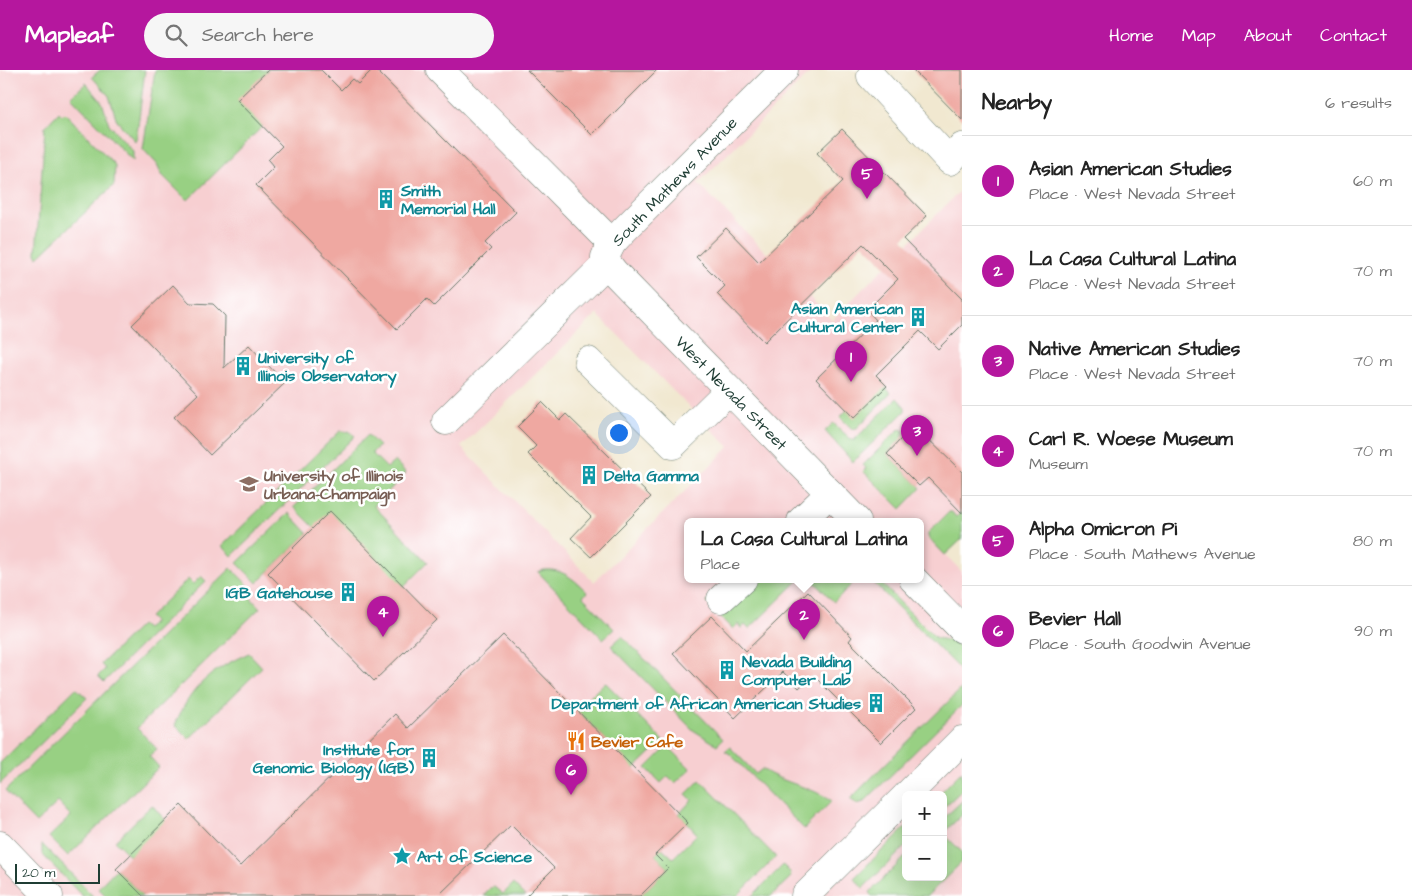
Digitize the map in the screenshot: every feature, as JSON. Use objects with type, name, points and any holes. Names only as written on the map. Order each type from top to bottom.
[{"type":"street","name":"West Nevada Street","points":[[440,70],[610,253],[619,277],[854,518]]},
{"type":"street","name":"South Mathews Avenue","points":[[446,421],[610,253],[784,70]]},
{"type":"street","points":[[871,76],[950,160],[962,147]]},
{"type":"street","points":[[588,360],[673,445],[729,390]]},
{"type":"street","points":[[804,518],[830,493]]},
{"type":"street","points":[[722,599],[739,583]]},
{"type":"street","points":[[917,583],[962,629]]},
{"type":"street","points":[[910,791],[962,740]]},
{"type":"street","points":[[805,896],[902,799]]},
{"type":"street","points":[[0,845],[50,896]]},
{"type":"shaded area","name":"University of Illinois Urbana-Champaign","points":[[0,70],[813,70],[698,183],[832,320],[962,189],[962,539],[946,555],[962,572],[962,896],[0,896]],"holes":[[[597,314],[729,447],[594,582],[461,447]]]},
{"type":"green space","points":[[100,70],[145,70],[136,142],[117,121],[109,96],[92,77]]},
{"type":"green space","points":[[155,70],[268,70],[238,100],[263,126],[188,200],[162,175],[157,164],[143,149]]},
{"type":"green space","points":[[86,83],[102,102],[109,124],[133,151],[133,161],[71,97]]},
{"type":"green space","points":[[59,112],[62,115],[65,113],[115,165],[114,185],[38,257],[36,254],[45,127]]},
{"type":"green space","points":[[885,387],[891,393],[857,428],[852,429],[840,417],[847,410]]},
{"type":"green space","points":[[897,398],[905,407],[905,411],[853,462],[825,431],[833,423],[853,441]]},
{"type":"green space","points":[[901,429],[904,431],[902,438],[887,454],[921,488],[901,509],[863,471],[866,468],[863,465]]},
{"type":"green space","points":[[340,431],[349,431],[355,436],[232,556],[222,546]]},
{"type":"green space","points":[[368,435],[379,446],[372,453],[387,468],[395,461],[406,473],[374,506],[428,562],[404,586],[314,527],[294,507]]},
{"type":"green space","points":[[949,512],[952,512],[956,517],[962,513],[962,539],[945,555],[928,537],[928,533]]},
{"type":"green space","points":[[289,513],[308,533],[257,583],[237,563]]},
{"type":"green space","points":[[231,568],[254,591],[249,596],[260,608],[137,728],[157,749],[149,756],[159,767],[68,856],[49,837],[71,816],[58,802],[36,823],[5,791]]},
{"type":"green space","points":[[544,570],[557,571],[578,583],[587,592],[583,597],[614,629],[603,639],[538,572]]},
{"type":"green space","points":[[201,576],[206,581],[104,682],[98,676],[105,669],[101,664],[141,625],[146,629],[154,622],[149,617],[188,579],[193,584]]},
{"type":"green space","points":[[743,583],[796,583],[749,629],[745,625],[741,628],[738,624],[733,629],[706,602],[710,598]]},
{"type":"green space","points":[[815,583],[853,583],[834,602]]},
{"type":"green space","points":[[874,583],[881,583],[936,638],[953,641],[962,650],[962,672]]},
{"type":"green space","points":[[622,636],[723,739],[717,745],[693,730],[611,646]]},
{"type":"green space","points":[[249,653],[262,667],[189,739],[175,725],[188,700],[195,690],[213,673]]},
{"type":"green space","points":[[605,682],[663,741],[634,769],[577,710]]},
{"type":"green space","points":[[76,688],[87,698],[0,784],[0,763]]},
{"type":"green space","points":[[962,688],[962,705],[864,802],[857,804],[850,799]]},
{"type":"green space","points":[[668,746],[691,769],[675,783],[668,776],[661,783],[646,768]]},
{"type":"green space","points":[[730,747],[756,774],[762,769],[832,801],[804,829],[725,751]]},
{"type":"green space","points":[[962,771],[962,790],[947,804],[947,791],[942,791]]},
{"type":"green space","points":[[700,780],[776,857],[737,896],[640,896],[668,868],[655,855],[662,848],[673,858],[697,834],[679,814],[692,800],[686,794]]},
{"type":"green space","points":[[962,801],[962,815],[947,829],[947,815]]},
{"type":"green space","points":[[152,805],[166,821],[130,856],[115,841]]},
{"type":"green space","points":[[902,831],[902,850],[863,888],[854,878]]},
{"type":"green space","points":[[947,837],[962,852],[962,862],[947,877]]},
{"type":"green space","points":[[42,844],[93,896],[82,896],[42,854]]},
{"type":"green space","points":[[902,860],[902,881],[942,881],[927,896],[872,896],[869,893]]},
{"type":"green space","points":[[783,865],[790,872],[791,877],[771,896],[752,896]]},
{"type":"green space","points":[[116,869],[143,896],[106,896],[98,888]]},
{"type":"green space","points":[[513,884],[525,896],[483,896],[490,888],[494,887],[503,894]]},
{"type":"building","name":"Smith Memorial Hall","points":[[268,70],[321,70],[341,90],[352,79],[358,84],[372,70],[376,70],[516,212],[485,243],[491,249],[434,306],[427,299],[397,329],[256,185],[274,167],[268,160],[282,146],[237,100]]},
{"type":"building","points":[[527,70],[657,70],[592,135]]},
{"type":"building","points":[[913,70],[962,70],[962,120]]},
{"type":"building","points":[[842,129],[927,216],[903,239],[962,299],[962,325],[938,349],[920,331],[876,375],[887,386],[854,418],[816,379],[876,320],[867,310],[898,279],[863,244],[764,342],[717,294],[725,286],[696,257],[726,228],[759,262],[843,181],[817,153]]},
{"type":"building","name":"University of Illinois Observatory","points":[[173,285],[190,303],[213,304],[225,316],[224,368],[249,345],[285,383],[210,455],[174,417],[198,394],[132,325]]},
{"type":"building","name":"Delta Gamma","points":[[542,402],[560,420],[566,414],[651,497],[591,557],[571,538],[591,517],[528,454],[536,446],[517,427]]},
{"type":"building","points":[[914,425],[962,472],[962,513],[928,478],[919,486],[887,454]]},
{"type":"building","name":"IGB Gatehouse","points":[[330,511],[437,620],[374,681],[268,573]]},
{"type":"building","points":[[808,591],[852,637],[849,641],[916,708],[881,743],[813,675],[799,688],[783,672],[735,718],[673,653],[712,616],[746,651]]},
{"type":"building","name":"Institute for Genomic Biology (IGB)","points":[[503,635],[688,823],[655,855],[668,868],[640,896],[526,896],[554,868],[511,825],[438,896],[143,896],[116,869],[181,805],[240,866],[395,714],[408,728]]},
{"type":"place","name":"Smith Memorial Hall","points":[[386,199]]},
{"type":"place","name":"Alpha Omicron Pi","points":[[867,199]]},
{"type":"place","name":"Asian American Cultural Center","points":[[918,317]]},
{"type":"place","name":"University of Illinois Observatory","points":[[243,366]]},
{"type":"place","name":"Asian American Studies","points":[[851,382]]},
{"type":"place","name":"Native American Studies","points":[[917,456]]},
{"type":"place","name":"Delta Gamma","points":[[589,475]]},
{"type":"place","name":"University of Illinois Urbana-Champaign","points":[[249,484]]},
{"type":"place","name":"IGB Gatehouse","points":[[348,592]]},
{"type":"place","name":"Carl R. Woese Museum","points":[[383,637]]},
{"type":"place","name":"La Casa Cultural Latina","points":[[804,640]]},
{"type":"place","name":"Nevada Building Computer Lab","points":[[727,670]]},
{"type":"place","name":"Department of African American Studies","points":[[876,703]]},
{"type":"place","name":"Bevier Cafe","points":[[576,741]]},
{"type":"place","name":"Institute for Genomic Biology (IGB)","points":[[429,758]]},
{"type":"place","name":"Bevier Hall","points":[[571,795]]},
{"type":"place","name":"Art of Science","points":[[402,856]]}]
